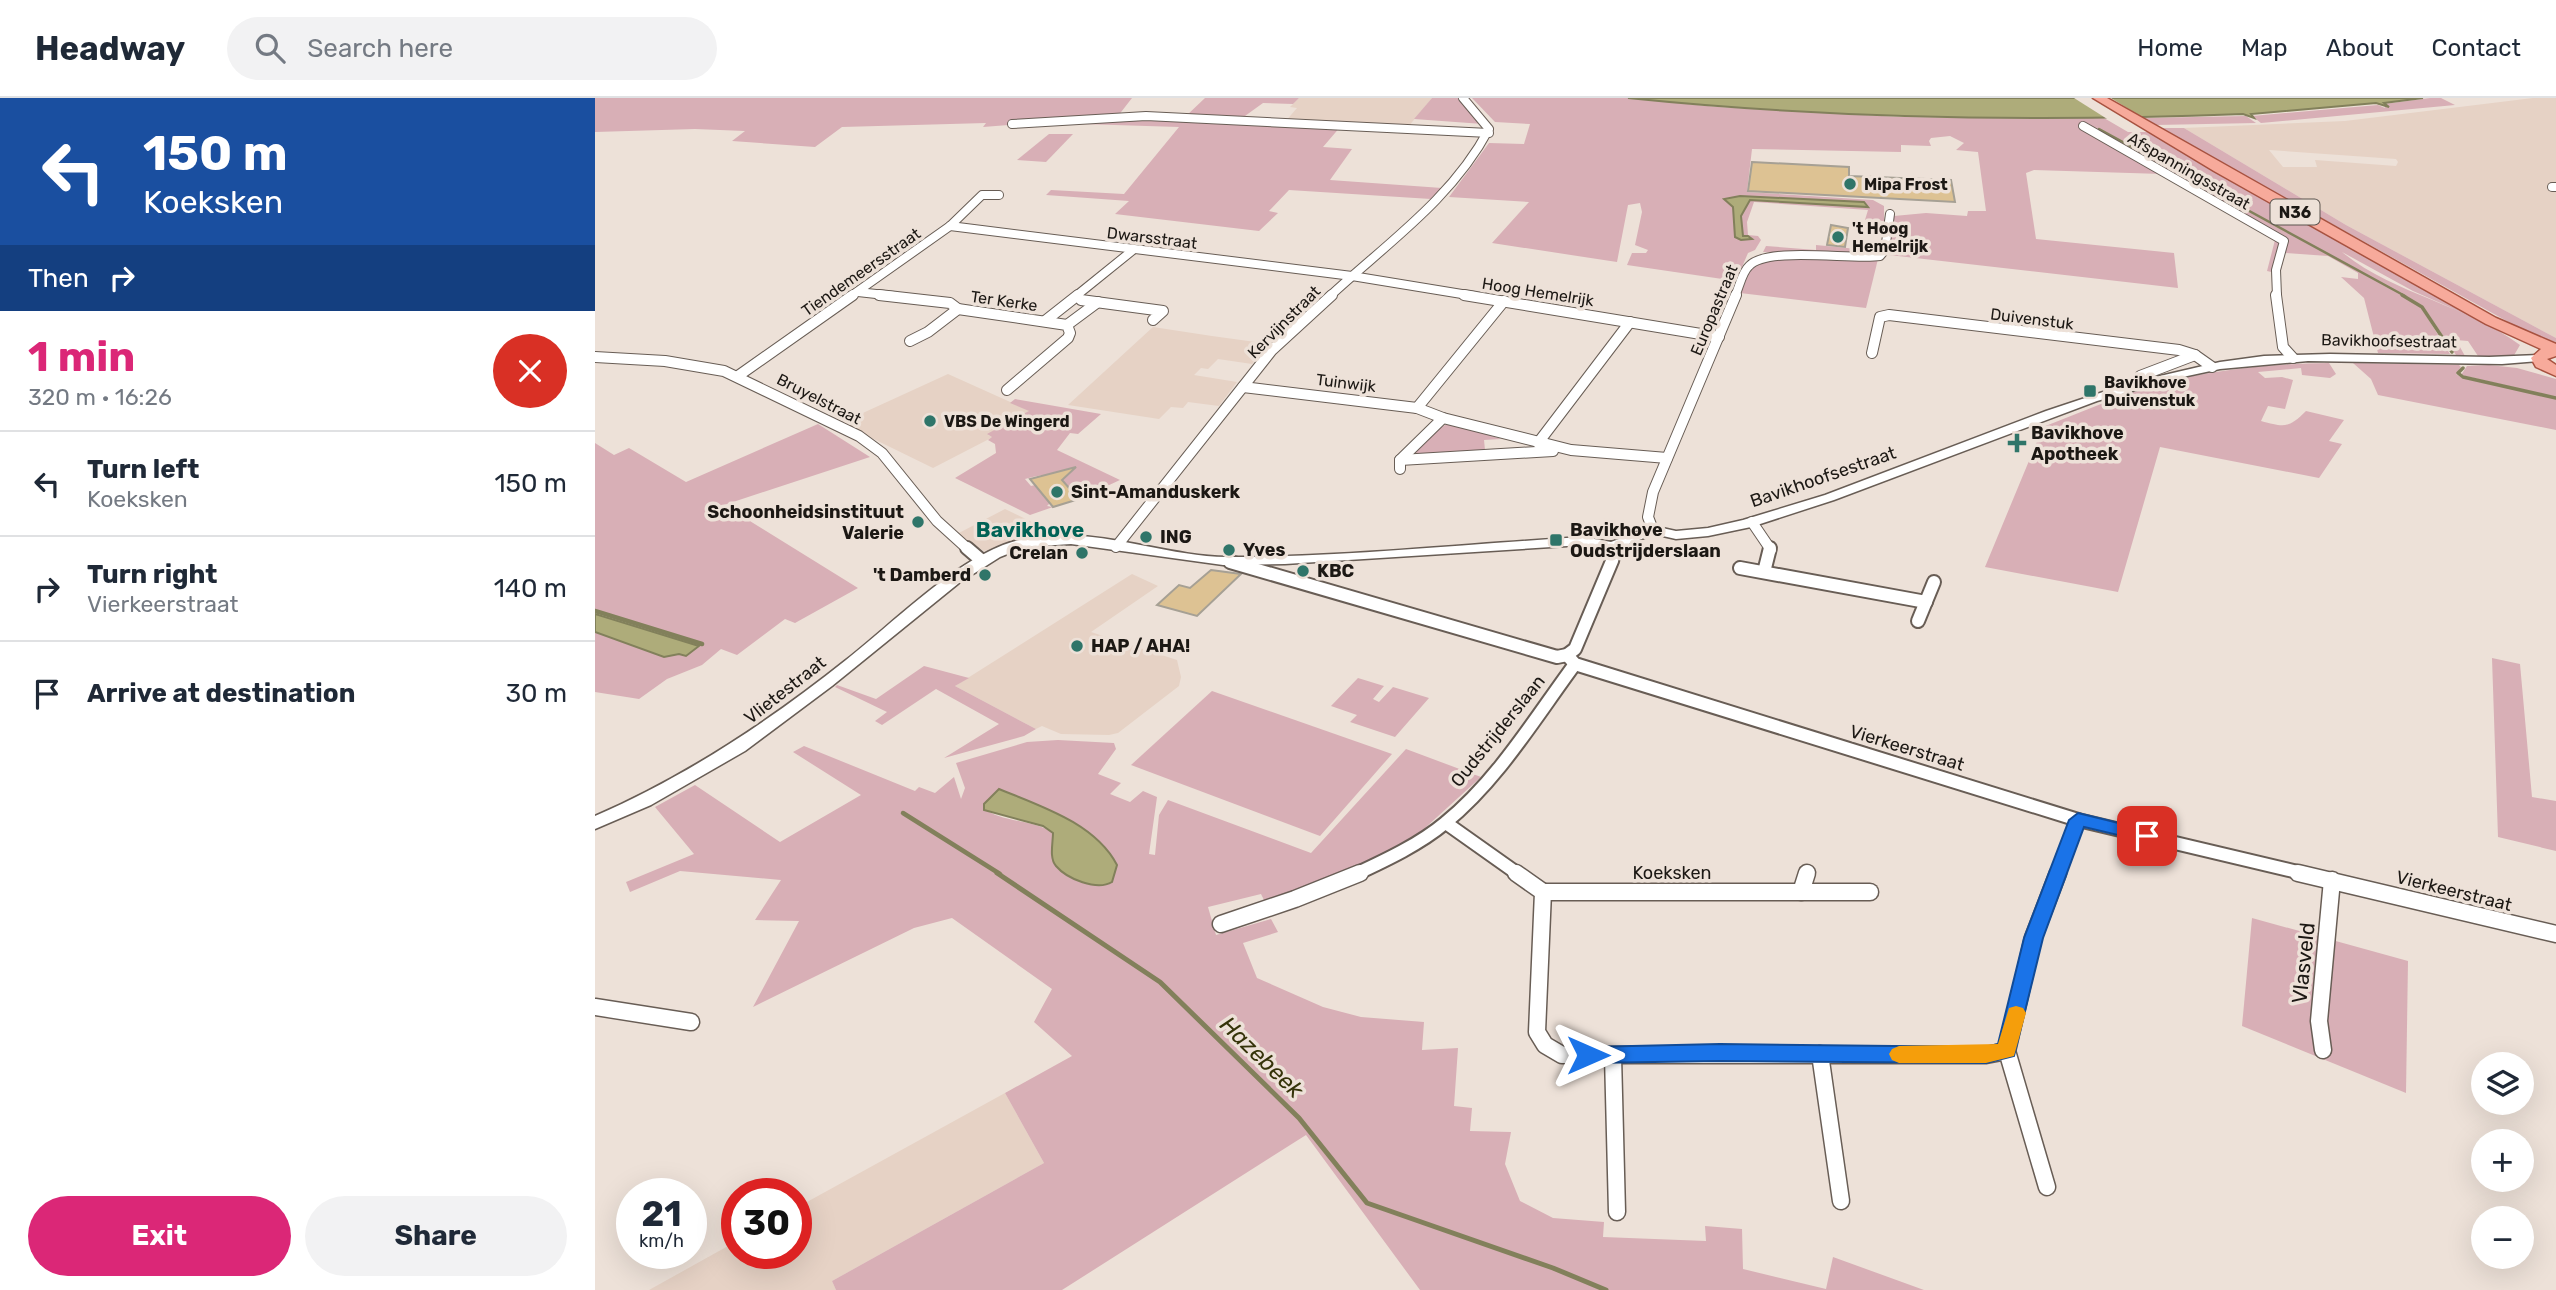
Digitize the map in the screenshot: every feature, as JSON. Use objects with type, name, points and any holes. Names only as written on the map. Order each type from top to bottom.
[{"type":"main road","name":"N36","points":[[2099,98],[2491,321],[2550,359]]},
{"type":"street","points":[[1012,124],[1146,116],[1489,133],[1488,125],[1463,98]]},
{"type":"street","name":"Afspanningsstraat","points":[[2083,126],[2284,241],[2276,270],[2276,292],[2283,347],[2293,358]]},
{"type":"street","name":"Kervijnstraat","points":[[1115,547],[1272,349],[1440,199],[1489,133]]},
{"type":"street","name":"Tiendemeersstraat","points":[[738,376],[950,226],[982,195],[999,195]]},
{"type":"street","name":"Europastraat","points":[[1653,530],[1649,525],[1648,509],[1748,267],[1754,261],[1782,256],[1880,256],[1885,250],[1890,214]]},
{"type":"street","name":"Dwarsstraat","points":[[950,226],[1352,276]]},
{"type":"street","name":"Ter Kerke","points":[[1045,321],[1133,250]]},
{"type":"street","name":"Hoog Hemelrijk","points":[[1352,276],[1719,337]]},
{"type":"street","name":"Ter Kerke","points":[[858,292],[950,303],[958,309],[1067,325]]},
{"type":"street","points":[[1081,300],[1163,311],[1153,320]]},
{"type":"street","points":[[1417,408],[1504,301]]},
{"type":"street","points":[[1007,390],[1068,338],[1070,333],[1067,325],[1098,302]]},
{"type":"street","name":"Ter Kerke","points":[[910,341],[928,332],[958,309]]},
{"type":"street","name":"Duivenstuk","points":[[1871,353],[1880,317],[1889,315],[2179,351],[2195,355],[2212,367]]},
{"type":"street","points":[[1538,443],[1630,322]]},
{"type":"street","name":"Bavikhoofsestraat","points":[[2137,385],[2140,376],[2195,355]]},
{"type":"street","name":"Bruyelstraat","points":[[595,357],[665,361],[738,376],[859,436],[879,452],[937,521],[981,560]]},
{"type":"street","name":"Bavikhoofsestraat","points":[[1611,547],[1653,530],[1682,535],[1752,522],[1806,506],[2137,385],[2212,367],[2293,358],[2550,359]]},
{"type":"street","name":"Tuinwijk","points":[[1243,387],[1417,408],[1443,418],[1571,450],[1667,458]]},
{"type":"street","name":"Tuinwijk","points":[[1443,418],[1400,465],[1571,450]]},
{"type":"street","points":[[1752,522],[1772,549],[1764,572]]},
{"type":"street","name":"Vlietestraat","points":[[595,823],[682,783],[772,726],[981,560],[1012,545],[1039,539],[1071,540],[1260,565]]},
{"type":"street","points":[[1260,565],[1583,541],[1598,542],[1611,547]]},
{"type":"street","name":"Oudstrijderslaan","points":[[1221,924],[1307,897],[1349,880],[1446,823],[1492,775],[1571,659],[1614,554],[1611,547]]},
{"type":"street","name":"Vierkeerstraat","points":[[1260,565],[1331,593],[1550,656],[1571,659],[2078,820],[2556,934]]},
{"type":"street","points":[[1740,568],[1926,602]]},
{"type":"street","points":[[1918,621],[1934,582]]},
{"type":"street","points":[[2047,1187],[2007,1051],[2033,938],[2078,820]]},
{"type":"street","points":[[1446,823],[1543,892],[1537,1032],[1545,1045],[1562,1055],[1986,1055],[2007,1051]]},
{"type":"street","points":[[1801,892],[1807,872]]},
{"type":"street","name":"Vlasveld","points":[[2323,1050],[2319,1021],[2332,880]]},
{"type":"street","name":"Koeksken","points":[[1543,892],[1870,892]]},
{"type":"street","points":[[595,1007],[691,1022]]},
{"type":"street","points":[[1820,1054],[1842,1202]]},
{"type":"street","points":[[1613,1056],[1617,1212]]},
{"type":"shaded area","points":[[595,98],[1132,98],[1118,116],[983,127],[986,123],[842,127],[815,147],[732,141],[745,131],[695,129],[595,132]]},
{"type":"shaded area","points":[[1205,98],[1299,98],[1293,104],[1263,103],[1238,121],[1185,117]]},
{"type":"shaded area","points":[[1299,98],[1432,98],[1408,127],[1285,122],[1297,108],[1290,107]]},
{"type":"shaded area","points":[[1432,98],[1460,98],[1483,124],[1414,119]]},
{"type":"shaded area","points":[[1472,98],[1628,98],[1718,107],[1900,117],[2104,118],[2128,132],[2149,132],[2493,326],[2413,291],[2342,252],[2384,279],[2477,320],[2520,345],[2513,357],[2478,356],[2468,341],[2456,340],[2465,356],[2456,355],[2425,309],[2422,309],[2450,354],[2378,353],[2364,298],[2341,277],[2358,279],[2358,273],[2328,256],[2285,253],[2280,274],[2267,271],[2275,240],[2162,174],[2034,170],[2026,173],[2036,239],[2174,253],[2178,288],[1889,255],[1891,222],[1894,216],[1926,213],[1967,216],[1968,211],[1986,211],[1978,152],[1956,150],[1964,143],[1950,136],[1931,138],[1931,146],[1901,145],[1901,152],[1752,149],[1747,192],[1873,200],[1884,206],[1884,221],[1865,220],[1868,210],[1754,202],[1747,222],[1748,235],[1758,236],[1761,240],[1755,250],[1748,253],[1736,281],[1627,265],[1632,253],[1646,253],[1648,250],[1635,245],[1642,212],[1640,203],[1628,205],[1617,262],[1492,243],[1529,202],[1449,197],[1489,143],[1524,144],[1530,124],[1495,122]],"holes":[[[1740,196],[1864,202],[1867,207],[1750,200],[1741,216],[1743,236],[1735,237],[1733,207],[1724,199]]]},
{"type":"shaded area","points":[[1628,98],[2423,98],[2384,103],[2389,107],[2376,103],[2251,114],[2254,118],[2243,114],[2012,118],[1782,110]]},
{"type":"shaded area","points":[[2441,98],[2455,105],[2261,123],[2252,116],[2378,105],[2385,108],[2384,104]]},
{"type":"shaded area","points":[[2533,98],[2556,98],[2556,338],[2346,225],[2184,128],[2345,121]],"holes":[[[2269,150],[2396,159],[2396,166],[2315,160],[2317,167],[2283,167]]]},
{"type":"shaded area","points":[[2246,116],[2256,123],[2156,125],[2144,118]]},
{"type":"shaded area","points":[[1120,117],[1341,126],[1323,147],[1352,149],[1330,180],[1442,188],[1431,199],[1289,190],[1269,211],[1278,213],[1259,231],[1115,214],[1129,201],[1046,195],[1051,190],[1124,194],[1179,127],[1082,124],[1087,119]]},
{"type":"shaded area","points":[[2160,128],[2184,128],[2346,225],[2556,338],[2556,342],[2530,334]]},
{"type":"shaded area","points":[[1049,134],[1073,134],[1046,162],[1017,160]]},
{"type":"shaded area","points":[[1740,196],[1864,202],[1868,207],[1750,200],[1741,216],[1743,236],[1752,239],[1741,240],[1735,237],[1733,207],[1724,199]]},
{"type":"shaded area","points":[[1816,245],[1878,251],[1879,256],[1763,252],[1766,246],[1816,250]]},
{"type":"shaded area","points":[[1775,258],[1878,259],[1866,308],[1740,293],[1752,267]]},
{"type":"shaded area","points":[[1153,327],[1270,344],[1252,364],[1218,359],[1208,369],[1201,368],[1194,375],[1237,382],[1219,406],[1188,402],[1183,408],[1171,407],[1159,419],[1068,405]]},
{"type":"shaded area","points":[[2329,363],[2336,374],[2330,378],[2302,375],[2301,368],[2258,372],[2265,378],[2282,377],[2293,380],[2285,409],[2268,406],[2261,421],[2290,424],[2306,411],[2344,420],[2329,441],[2342,444],[2319,478],[2160,447],[2118,592],[1985,567],[2043,427],[2130,393],[2180,379],[2243,368]]},
{"type":"shaded area","points":[[2353,363],[2459,365],[2461,367],[2456,374],[2462,378],[2556,399],[2556,430],[2378,395],[2371,379]]},
{"type":"shaded area","points":[[2467,366],[2517,368],[2556,379],[2556,397],[2461,375]]},
{"type":"shaded area","name":"VBS De Wingerd","points":[[948,374],[1030,411],[988,435],[993,437],[933,468],[841,423]]},
{"type":"shaded area","points":[[1015,399],[1101,414],[1078,434],[1070,433],[1057,450],[1120,480],[1079,499],[1055,477],[1043,475],[1025,479],[1031,486],[1035,485],[1050,503],[1047,506],[1053,507],[1030,515],[955,478],[996,453],[995,444],[988,440],[992,437],[987,434],[1029,411],[1010,403]]},
{"type":"shaded area","points":[[1450,423],[1501,439],[1484,440],[1485,450],[1417,455],[1416,452],[1432,435]]},
{"type":"shaded area","points":[[818,424],[870,457],[724,505],[858,588],[795,623],[785,619],[737,655],[721,649],[702,665],[667,679],[639,699],[595,692],[595,632],[664,657],[679,654],[686,656],[701,644],[595,611],[595,443],[614,455],[629,448],[686,482]]},
{"type":"shaded area","points":[[1005,509],[1046,529],[1049,535],[1030,537],[984,551],[957,534]]},
{"type":"shaded area","name":"HAP / AHA!","points":[[1132,574],[1158,586],[1091,632],[1177,660],[1181,677],[1179,686],[1118,733],[1061,734],[1042,726],[1036,729],[955,686]]},
{"type":"shaded area","points":[[595,614],[699,646],[686,656],[679,654],[664,657],[595,632]]},
{"type":"shaded area","points":[[2492,658],[2520,664],[2532,797],[2556,801],[2556,851],[2498,837]]},
{"type":"shaded area","points":[[924,666],[969,678],[955,686],[1036,729],[1024,736],[944,758],[999,724],[936,689],[882,725],[875,721],[887,712],[835,687],[837,685],[876,699]]},
{"type":"shaded area","points":[[1358,678],[1384,686],[1373,699],[1379,702],[1393,687],[1429,698],[1395,737],[1350,722],[1357,715],[1331,706]]},
{"type":"shaded area","points":[[1212,691],[1392,754],[1320,836],[1131,765]]},
{"type":"shaded area","points":[[1058,740],[1114,743],[1116,749],[1098,774],[1121,783],[1110,794],[1130,802],[1143,791],[1157,797],[1149,854],[1155,855],[1159,815],[1168,800],[1311,853],[1406,749],[1481,777],[1414,838],[1342,875],[1266,904],[1261,894],[1208,907],[1216,935],[1271,919],[1278,932],[1243,943],[1257,978],[1323,1007],[1361,1017],[1424,1022],[1422,1050],[1458,1048],[1454,1106],[1472,1108],[1470,1131],[1511,1132],[1505,1164],[1520,1201],[1553,1218],[1604,1222],[1603,1237],[1706,1241],[1705,1226],[1742,1229],[1743,1269],[1826,1289],[1833,1257],[1924,1290],[1420,1290],[1306,1135],[1062,1290],[836,1290],[832,1281],[1044,1163],[1005,1093],[1072,1056],[1034,1022],[1052,989],[952,918],[914,928],[753,1007],[799,921],[755,920],[781,880],[680,871],[630,892],[626,882],[694,854],[655,807],[695,785],[780,842],[861,795],[793,752],[804,746],[915,791],[919,787],[935,793],[954,777],[961,799],[965,788],[956,763],[1027,742]],"holes":[[[983,808],[1088,833],[1106,848],[1117,865],[1112,882],[1053,843],[1053,833],[1036,825],[999,816]]]},
{"type":"shaded area","points":[[999,789],[1049,809],[1095,838],[1117,865],[1112,882],[1091,884],[1067,875],[1054,863],[1053,833],[1043,826],[984,810],[984,804]]},
{"type":"shaded area","points":[[2252,918],[2408,961],[2406,1093],[2242,1026]]},
{"type":"shaded area","points":[[1005,1093],[1044,1163],[832,1281],[836,1290],[649,1290],[687,1269],[707,1269],[707,1258],[721,1250],[721,1269],[812,1269],[812,1199]]},
{"type":"pier","points":[[2074,98],[2111,98],[2148,121],[2112,122]]},
{"type":"building","name":"Mipa Frost","points":[[1752,162],[1849,167],[1849,176],[1951,180],[1955,202],[1748,191]]},
{"type":"building","name":"'t Hoog Hemelrijk","points":[[1831,225],[1848,228],[1845,247],[1827,245]]},
{"type":"building","name":"Sint-Amanduskerk","points":[[1076,467],[1062,480],[1079,499],[1053,507],[1030,479]]},
{"type":"building","points":[[1211,570],[1241,574],[1197,616],[1157,605],[1179,585],[1190,588]]},
{"type":"waterway","points":[[2099,129],[2405,296]]},
{"type":"waterway","points":[[2402,295],[2422,307],[2452,352]]},
{"type":"waterway","points":[[2463,368],[2458,373],[2463,377],[2556,398]]},
{"type":"waterway","name":"Hazebeek","points":[[595,611],[702,644]]},
{"type":"waterway","name":"Hazebeek","points":[[903,813],[1000,874]]},
{"type":"waterway","name":"Hazebeek","points":[[997,873],[1160,982],[1299,1118],[1367,1203],[1553,1268],[1606,1290]]},
{"type":"slow traffic","points":[[1899,1054],[1986,1055],[2007,1051],[2016,1013]]},
{"type":"place","name":"Mipa Frost","points":[[1850,184]]},
{"type":"place","name":"'t Hoog Hemelrijk","points":[[1838,237]]},
{"type":"place","name":"Bavikhove Duivenstuk","points":[[2090,391]]},
{"type":"place","name":"VBS De Wingerd","points":[[930,421]]},
{"type":"place","name":"Bavikhove Apotheek","points":[[2017,443]]},
{"type":"place","name":"Sint-Amanduskerk","points":[[1057,492]]},
{"type":"place","name":"Schoonheidsinstituut Valerie","points":[[918,522]]},
{"type":"place","name":"ING","points":[[1146,537]]},
{"type":"place","name":"Bavikhove Oudstrijderslaan","points":[[1556,540]]},
{"type":"place","name":"Yves","points":[[1229,550]]},
{"type":"place","name":"Crelan","points":[[1082,553]]},
{"type":"place","name":"KBC","points":[[1303,571]]},
{"type":"place","name":"'t Damberd","points":[[985,575]]},
{"type":"place","name":"HAP / AHA!","points":[[1077,646]]},
{"type":"district","name":"Bavikhove","points":[[1030,529]]},
{"type":"route","points":[[1588,1055],[1986,1055],[2007,1051],[2033,938],[2078,820],[2147,836]]}]
